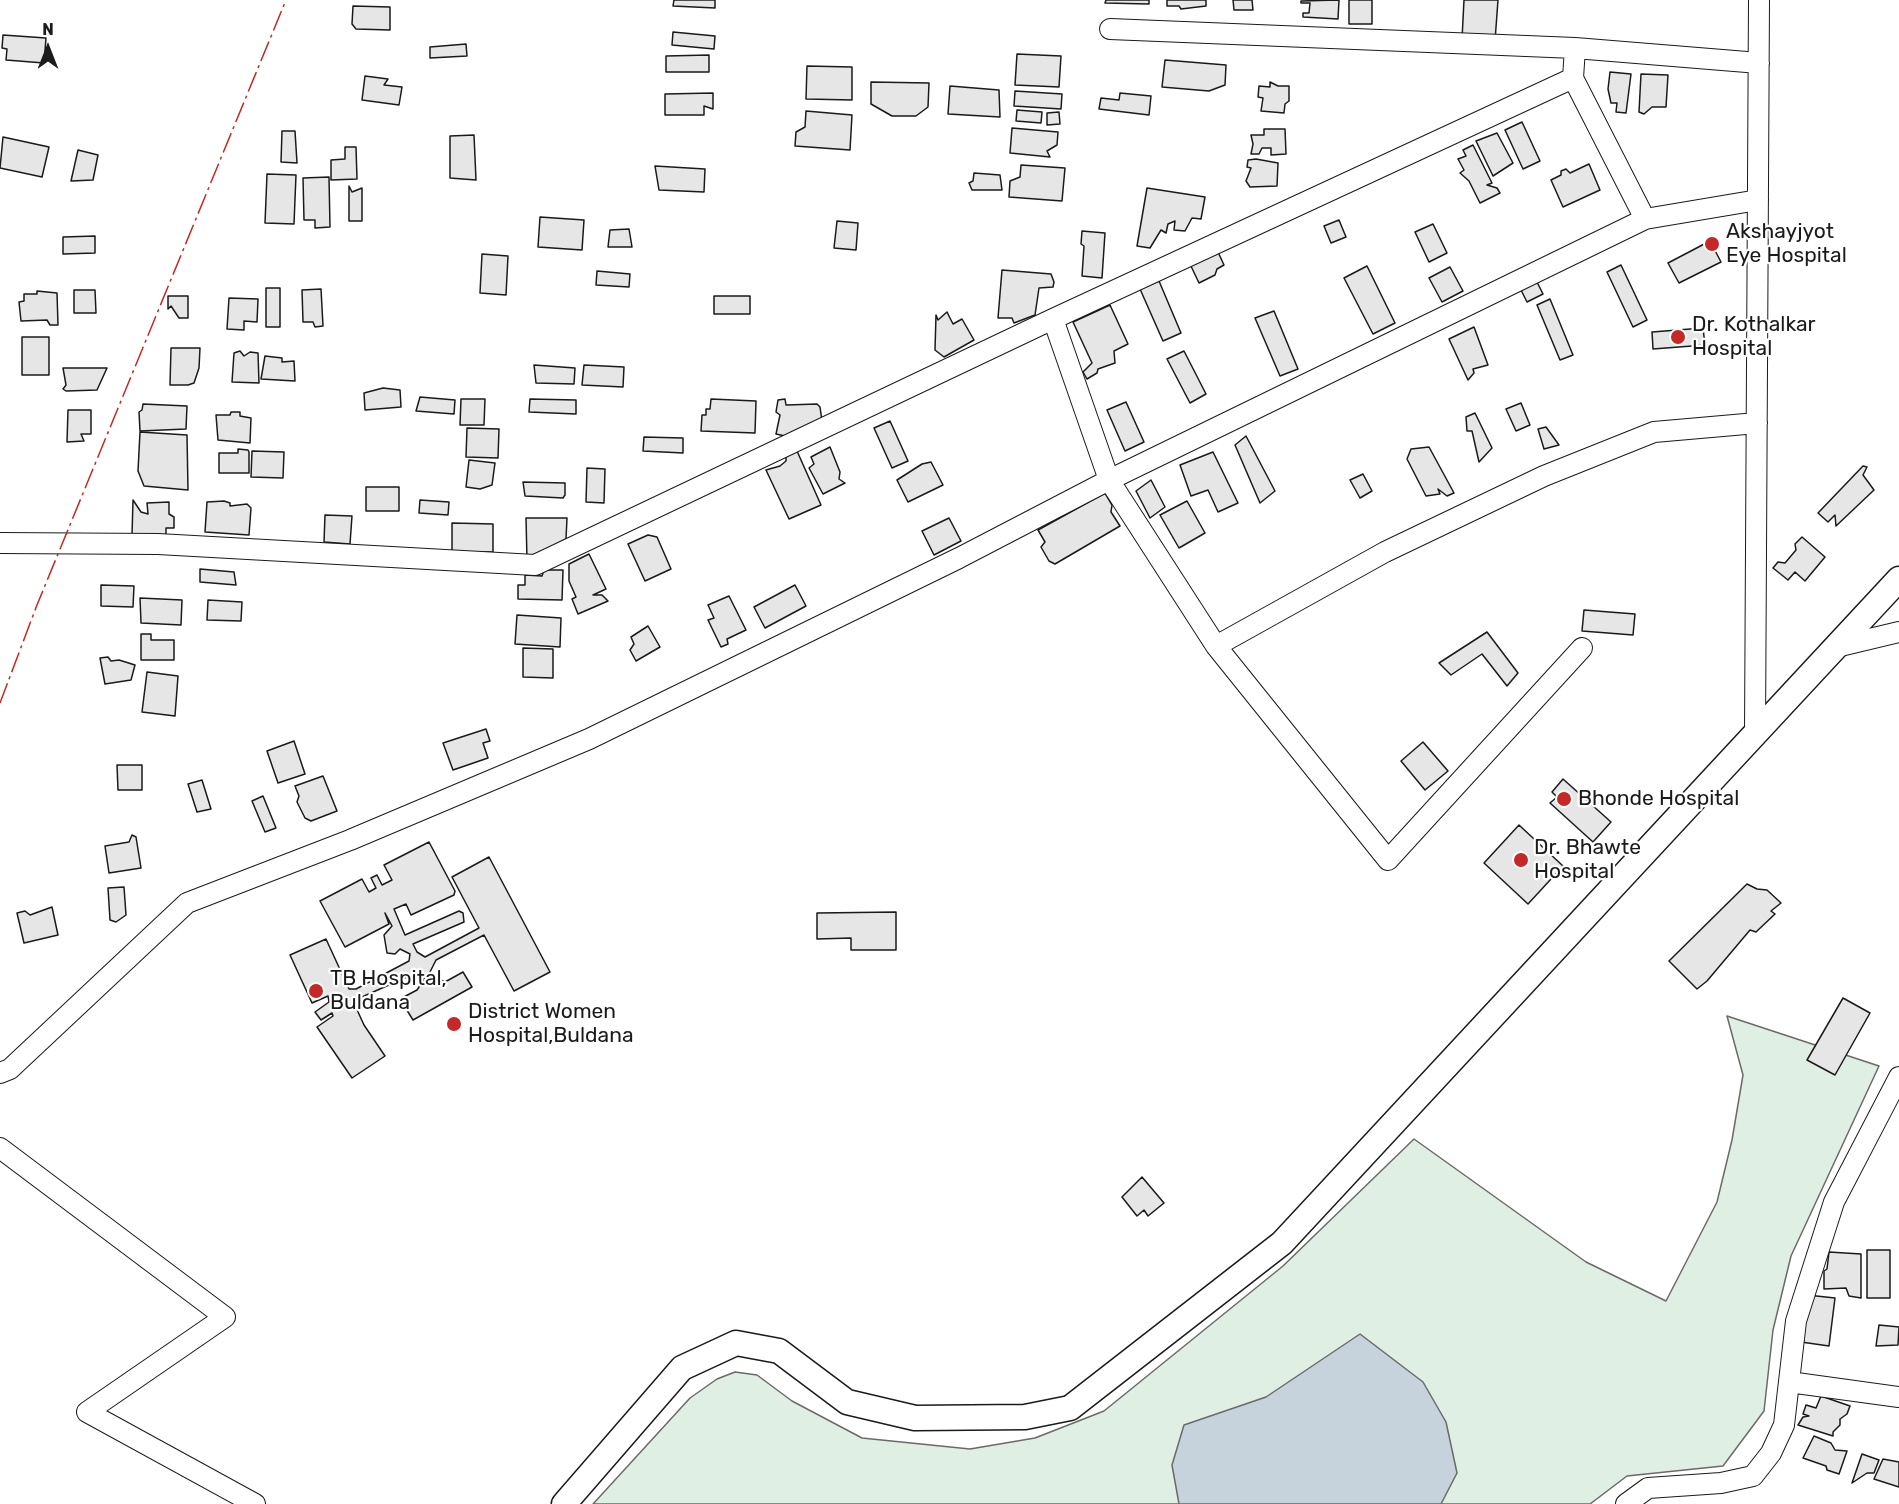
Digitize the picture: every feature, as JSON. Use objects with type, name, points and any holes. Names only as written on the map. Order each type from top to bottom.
[{"type":"main road","points":[[564,1504],[682,1368],[736,1343],[779,1351],[847,1402],[915,1418],[1025,1417],[1070,1408],[1282,1243],[1899,579]]},
{"type":"street","points":[[1755,734],[1759,0]]},
{"type":"street","points":[[1110,29],[1575,48],[1759,63]]},
{"type":"street","points":[[1575,48],[1573,78],[1645,219]]},
{"type":"street","points":[[0,543],[158,544],[535,565],[1053,319],[1573,78]]},
{"type":"street","points":[[0,1072],[10,1069],[186,903],[351,840],[589,739],[949,563],[1109,480],[1645,219],[1758,200]]},
{"type":"street","points":[[1053,319],[1109,480],[1216,646],[1389,860],[1582,648]]},
{"type":"street","points":[[1216,646],[1385,552],[1544,476],[1654,432],[1757,423]]},
{"type":"street","points":[[1836,647],[1899,632]]},
{"type":"street","points":[[1626,1504],[1648,1488],[1721,1483],[1753,1476],[1771,1453],[1784,1425],[1796,1321],[1834,1202],[1899,1077]]},
{"type":"street","points":[[0,1148],[225,1317],[87,1412],[255,1504]]},
{"type":"street","points":[[1789,1382],[1899,1397]]},
{"type":"green space","points":[[1727,1016],[1879,1066],[1791,1256],[1773,1330],[1764,1411],[1723,1466],[1627,1476],[1590,1504],[593,1504],[690,1398],[717,1379],[735,1372],[757,1375],[792,1401],[862,1438],[970,1449],[1035,1438],[1104,1411],[1283,1266],[1414,1139],[1586,1262],[1666,1301],[1717,1202],[1732,1140],[1743,1075]]},
{"type":"shaded area","points":[[1360,1334],[1423,1382],[1446,1422],[1457,1473],[1441,1504],[1179,1504],[1172,1465],[1184,1425],[1266,1397]]},
{"type":"building","points":[[674,0],[715,0],[715,8],[673,6]]},
{"type":"building","points":[[1106,0],[1149,0],[1149,4],[1105,3]]},
{"type":"building","points":[[1167,0],[1206,0],[1206,6],[1181,9],[1179,6],[1167,6]]},
{"type":"building","points":[[1233,0],[1252,0],[1253,10],[1234,10]]},
{"type":"building","points":[[1339,0],[1338,19],[1303,17],[1303,13],[1309,13],[1310,3],[1301,3],[1301,1]]},
{"type":"building","points":[[1349,0],[1372,0],[1372,24],[1349,24]]},
{"type":"building","points":[[1464,0],[1498,0],[1495,41],[1462,39]]},
{"type":"building","points":[[353,6],[390,7],[390,30],[356,29],[352,24]]},
{"type":"building","points":[[673,32],[715,36],[714,49],[672,45]]},
{"type":"building","points":[[3,35],[46,38],[44,63],[6,60],[7,49],[2,48]]},
{"type":"building","points":[[466,44],[467,56],[430,58],[430,47]]},
{"type":"building","points":[[1017,54],[1061,56],[1059,87],[1015,85]]},
{"type":"building","points":[[709,55],[709,72],[666,72],[666,56]]},
{"type":"building","points":[[1165,60],[1226,65],[1225,85],[1209,91],[1162,87]]},
{"type":"building","points":[[807,66],[852,67],[852,100],[806,99]]},
{"type":"building","points":[[1610,72],[1631,74],[1626,113],[1616,112],[1617,103],[1611,103],[1608,89]]},
{"type":"building","points":[[1641,74],[1668,75],[1666,107],[1652,107],[1644,114],[1639,112]]},
{"type":"building","points":[[365,76],[388,79],[384,85],[402,87],[399,105],[362,100]]},
{"type":"building","points":[[871,82],[929,83],[928,107],[916,116],[892,116],[871,104]]},
{"type":"building","points":[[1270,82],[1278,86],[1289,86],[1289,101],[1285,104],[1284,113],[1261,111],[1263,98],[1258,97],[1259,86],[1270,87]]},
{"type":"building","points":[[950,86],[999,90],[1000,117],[948,114]]},
{"type":"building","points":[[1015,91],[1062,94],[1061,109],[1014,106]]},
{"type":"building","points":[[713,93],[713,109],[704,106],[704,115],[665,115],[665,94]]},
{"type":"building","points":[[1120,93],[1151,96],[1149,115],[1099,109],[1101,98],[1119,100]]},
{"type":"building","points":[[1017,110],[1042,112],[1041,123],[1016,121]]},
{"type":"building","points":[[806,111],[852,115],[850,150],[795,146],[796,132],[805,127]]},
{"type":"building","points":[[1059,112],[1060,124],[1047,125],[1047,113]]},
{"type":"building","points":[[1522,122],[1540,161],[1523,169],[1505,130]]},
{"type":"building","points":[[1012,128],[1058,132],[1057,145],[1047,151],[1050,157],[1010,153]]},
{"type":"building","points":[[1264,129],[1285,129],[1286,154],[1271,155],[1271,148],[1262,148],[1259,154],[1251,154],[1253,144],[1251,135],[1264,135]]},
{"type":"building","points":[[282,131],[295,131],[297,163],[281,162]]},
{"type":"building","points":[[1497,133],[1513,163],[1493,176],[1476,141]]},
{"type":"building","points":[[474,135],[476,180],[450,178],[450,136]]},
{"type":"building","points":[[3,137],[49,147],[42,177],[0,168]]},
{"type":"building","points":[[1473,145],[1492,183],[1487,185],[1497,188],[1500,193],[1480,203],[1469,181],[1460,173],[1464,170],[1458,159],[1466,156],[1463,150]]},
{"type":"building","points":[[345,147],[356,147],[357,179],[331,180],[331,160],[345,159]]},
{"type":"building","points":[[78,150],[98,155],[93,180],[71,181]]},
{"type":"building","points":[[1248,160],[1278,163],[1277,186],[1250,187],[1246,181],[1251,168],[1247,167]]},
{"type":"building","points":[[1589,164],[1600,190],[1563,207],[1551,180],[1561,175],[1561,171],[1566,169],[1570,173]]},
{"type":"building","points":[[1021,165],[1065,168],[1062,201],[1009,197],[1010,181],[1020,177]]},
{"type":"building","points":[[655,166],[705,169],[704,192],[659,190]]},
{"type":"building","points":[[974,173],[1000,175],[1002,190],[972,190],[969,183],[973,181]]},
{"type":"building","points":[[267,174],[296,175],[294,224],[265,223]]},
{"type":"building","points":[[329,177],[330,227],[315,228],[315,220],[304,220],[303,178]]},
{"type":"building","points":[[349,186],[352,192],[362,188],[362,221],[349,221]]},
{"type":"building","points":[[1147,188],[1205,197],[1201,219],[1192,218],[1185,231],[1174,230],[1175,221],[1168,224],[1166,233],[1161,230],[1150,248],[1137,246]]},
{"type":"building","points":[[540,217],[584,220],[582,250],[538,247]]},
{"type":"building","points":[[1339,220],[1346,237],[1331,243],[1324,226]]},
{"type":"building","points":[[837,221],[858,223],[856,250],[834,248]]},
{"type":"building","points":[[1433,224],[1447,253],[1429,262],[1415,232]]},
{"type":"building","points":[[629,229],[632,247],[608,247],[610,230]]},
{"type":"building","points":[[1082,231],[1105,233],[1102,278],[1082,276],[1084,246],[1081,244]]},
{"type":"building","points":[[95,236],[95,253],[63,254],[63,237]]},
{"type":"building","points":[[1710,241],[1721,262],[1679,283],[1668,263]]},
{"type":"building","points":[[1218,252],[1224,265],[1217,269],[1215,275],[1199,283],[1190,264]]},
{"type":"building","points":[[482,254],[508,256],[506,295],[480,293]]},
{"type":"building","points":[[1621,265],[1647,320],[1633,327],[1607,272]]},
{"type":"building","points":[[1367,266],[1395,323],[1373,334],[1344,278]]},
{"type":"building","points":[[1450,267],[1463,291],[1442,302],[1429,278]]},
{"type":"building","points":[[1002,270],[1051,274],[1053,287],[1039,288],[1035,315],[1014,323],[1012,318],[998,318]]},
{"type":"building","points":[[597,271],[630,274],[629,287],[596,285]]},
{"type":"building","points":[[1159,281],[1181,333],[1163,341],[1140,289]]},
{"type":"building","points":[[1537,282],[1543,294],[1527,302],[1521,290]]},
{"type":"building","points":[[266,288],[280,288],[280,327],[266,327]]},
{"type":"building","points":[[321,289],[323,326],[315,327],[313,322],[303,322],[302,290]]},
{"type":"building","points":[[74,290],[95,290],[96,313],[74,313]]},
{"type":"building","points":[[37,291],[57,293],[58,325],[50,325],[47,320],[21,321],[19,302],[24,301],[24,294],[37,294]]},
{"type":"building","points":[[168,296],[188,296],[188,318],[179,318],[171,306],[168,309]]},
{"type":"building","points":[[714,296],[750,296],[750,314],[714,314]]},
{"type":"building","points":[[229,298],[258,299],[257,322],[244,321],[244,330],[227,329]]},
{"type":"building","points":[[1550,299],[1573,355],[1560,360],[1537,305]]},
{"type":"building","points":[[1110,305],[1128,344],[1114,351],[1115,363],[1098,369],[1097,373],[1087,379],[1083,372],[1092,363],[1073,322]]},
{"type":"building","points":[[1274,311],[1298,369],[1280,376],[1255,318]]},
{"type":"building","points":[[947,312],[953,324],[962,319],[974,340],[944,357],[935,350],[936,315],[938,320]]},
{"type":"building","points":[[1474,327],[1488,365],[1473,369],[1474,373],[1468,380],[1449,339]]},
{"type":"building","points":[[1703,328],[1705,345],[1653,349],[1652,332]]},
{"type":"building","points":[[22,337],[49,337],[49,375],[22,375]]},
{"type":"building","points":[[171,348],[200,348],[199,368],[194,383],[170,385]]},
{"type":"building","points":[[240,351],[244,356],[250,352],[258,353],[259,383],[232,382],[234,353]]},
{"type":"building","points":[[1184,351],[1206,394],[1190,403],[1167,359]]},
{"type":"building","points":[[265,356],[282,358],[282,362],[294,361],[295,381],[261,379]]},
{"type":"building","points":[[534,365],[575,368],[574,384],[536,383]]},
{"type":"building","points":[[584,365],[624,367],[623,387],[582,385]]},
{"type":"building","points":[[63,368],[107,368],[97,390],[66,391],[63,389],[66,385]]},
{"type":"building","points":[[383,388],[400,390],[401,407],[365,410],[364,393]]},
{"type":"building","points":[[420,397],[455,400],[454,414],[416,411]]},
{"type":"building","points":[[461,399],[485,399],[484,425],[460,425]]},
{"type":"building","points":[[530,399],[576,400],[576,414],[529,412]]},
{"type":"building","points":[[711,399],[756,401],[755,433],[701,431],[702,415],[706,415],[706,409],[710,409]]},
{"type":"building","points":[[785,399],[786,405],[817,404],[820,407],[822,421],[794,438],[776,434],[780,415],[776,412],[778,400]]},
{"type":"building","points":[[1126,402],[1144,442],[1125,451],[1107,410]]},
{"type":"building","points":[[1521,403],[1530,425],[1516,431],[1506,409]]},
{"type":"building","points":[[143,404],[187,406],[186,429],[140,431],[139,412]]},
{"type":"building","points":[[68,410],[91,410],[91,434],[81,434],[84,441],[67,442]]},
{"type":"building","points":[[231,412],[240,412],[240,416],[251,418],[250,443],[218,440],[216,415],[230,415]]},
{"type":"building","points":[[1475,413],[1492,448],[1479,462],[1472,431],[1467,431],[1466,417]]},
{"type":"building","points":[[890,421],[908,461],[892,468],[874,428]]},
{"type":"building","points":[[1546,427],[1559,445],[1544,449],[1538,429]]},
{"type":"building","points":[[467,428],[499,429],[498,458],[466,457]]},
{"type":"building","points":[[140,432],[187,435],[188,490],[144,486],[138,471]]},
{"type":"building","points":[[1246,436],[1275,491],[1260,503],[1235,445]]},
{"type":"building","points":[[644,437],[683,438],[683,453],[643,451]]},
{"type":"building","points":[[830,447],[840,472],[839,479],[845,483],[823,494],[809,468],[814,464],[811,457]]},
{"type":"building","points":[[1429,447],[1454,493],[1447,496],[1438,489],[1440,494],[1426,496],[1407,459],[1411,449]]},
{"type":"building","points":[[238,449],[249,452],[249,473],[219,473],[219,453],[238,453]]},
{"type":"building","points":[[252,451],[284,452],[283,478],[251,477]]},
{"type":"building","points":[[797,451],[821,505],[789,519],[766,470],[780,466],[786,461],[786,456]]},
{"type":"building","points":[[1213,452],[1238,503],[1218,512],[1208,490],[1191,496],[1180,465]]},
{"type":"building","points":[[469,460],[495,463],[492,485],[480,489],[466,487]]},
{"type":"building","points":[[931,462],[943,485],[908,502],[897,480],[922,464]]},
{"type":"building","points":[[1863,466],[1867,467],[1863,475],[1874,490],[1836,526],[1835,515],[1828,522],[1818,513]]},
{"type":"building","points":[[587,468],[605,469],[604,503],[586,502]]},
{"type":"building","points":[[1363,474],[1372,491],[1360,498],[1350,480]]},
{"type":"building","points":[[1151,480],[1165,507],[1150,518],[1136,491]]},
{"type":"building","points":[[523,482],[565,483],[565,495],[563,498],[525,496]]},
{"type":"building","points":[[366,487],[399,487],[399,511],[366,511]]},
{"type":"building","points":[[1105,493],[1112,505],[1111,512],[1120,526],[1055,564],[1049,561],[1041,547],[1045,542],[1038,530]]},
{"type":"building","points":[[133,500],[141,512],[148,514],[147,503],[169,502],[169,514],[174,517],[174,528],[166,528],[166,536],[132,535]]},
{"type":"building","points":[[420,500],[449,502],[448,515],[419,513]]},
{"type":"building","points":[[1187,501],[1205,533],[1179,548],[1160,515]]},
{"type":"building","points":[[207,502],[230,503],[230,506],[247,504],[251,508],[249,535],[205,532]]},
{"type":"building","points":[[325,515],[352,516],[350,544],[324,542]]},
{"type":"building","points":[[526,518],[567,518],[566,539],[527,560]]},
{"type":"building","points":[[949,518],[961,541],[934,555],[922,531]]},
{"type":"building","points":[[452,523],[493,524],[493,552],[452,552]]},
{"type":"building","points":[[648,535],[657,537],[671,569],[645,581],[628,544]]},
{"type":"building","points":[[1802,537],[1825,557],[1805,581],[1795,572],[1788,580],[1773,568],[1778,562],[1785,563],[1796,550],[1795,544]]},
{"type":"building","points":[[589,554],[606,589],[593,595],[602,595],[608,601],[578,614],[572,599],[576,597],[569,581],[569,564]]},
{"type":"building","points":[[200,569],[234,572],[236,585],[200,582]]},
{"type":"building","points":[[544,570],[563,570],[562,600],[518,599],[518,585],[525,585],[525,575],[542,576]]},
{"type":"building","points":[[101,585],[134,586],[133,607],[101,606]]},
{"type":"building","points":[[795,585],[806,606],[765,628],[754,607]]},
{"type":"building","points":[[729,596],[746,630],[727,639],[728,644],[721,647],[708,620],[714,618],[708,605]]},
{"type":"building","points":[[140,598],[182,600],[181,625],[141,623]]},
{"type":"building","points":[[208,600],[242,602],[241,621],[207,620]]},
{"type":"building","points":[[1584,610],[1635,614],[1633,635],[1582,631]]},
{"type":"building","points":[[517,615],[561,618],[560,647],[515,644]]},
{"type":"building","points":[[648,626],[660,647],[636,661],[630,650],[634,644],[631,637]]},
{"type":"building","points":[[1487,632],[1518,673],[1507,686],[1482,654],[1451,675],[1439,663]]},
{"type":"building","points":[[141,634],[151,634],[151,640],[174,640],[174,660],[141,660]]},
{"type":"building","points":[[523,648],[553,649],[553,678],[523,677]]},
{"type":"building","points":[[108,657],[111,661],[119,660],[135,665],[131,680],[105,684],[100,658]]},
{"type":"building","points":[[147,672],[178,676],[175,716],[142,712]]},
{"type":"building","points":[[486,729],[490,741],[483,743],[488,758],[453,770],[443,743]]},
{"type":"building","points":[[294,741],[305,774],[278,783],[267,751]]},
{"type":"building","points":[[1423,742],[1448,771],[1425,790],[1401,761]]},
{"type":"building","points":[[117,765],[142,765],[142,790],[118,790]]},
{"type":"building","points":[[323,776],[337,811],[311,821],[305,818],[297,802],[299,796],[295,786]]},
{"type":"building","points":[[1563,779],[1611,822],[1593,842],[1550,803],[1557,797],[1552,792]]},
{"type":"building","points":[[202,780],[211,809],[197,812],[188,784]]},
{"type":"building","points":[[263,796],[276,828],[265,832],[252,801]]},
{"type":"building","points":[[1519,825],[1563,866],[1528,904],[1484,863]]},
{"type":"building","points":[[132,835],[136,837],[141,868],[109,873],[105,846],[129,842]]},
{"type":"building","points":[[429,842],[455,891],[454,895],[411,915],[406,904],[394,909],[405,935],[459,911],[463,913],[464,922],[413,944],[417,952],[425,957],[479,928],[452,877],[489,857],[550,972],[514,991],[484,935],[436,960],[429,974],[445,982],[463,972],[472,987],[413,1020],[400,999],[417,990],[425,978],[409,976],[353,1001],[364,1025],[385,1056],[352,1078],[317,1027],[333,1016],[332,1013],[321,1020],[315,1012],[329,1002],[328,996],[312,1003],[290,955],[326,939],[349,989],[356,989],[409,961],[410,954],[400,949],[395,954],[387,953],[384,935],[392,926],[385,913],[389,924],[345,947],[320,901],[362,879],[369,892],[376,888],[371,878],[377,875],[382,885],[392,880],[384,865]]},
{"type":"building","points":[[1747,884],[1757,889],[1767,890],[1781,903],[1771,911],[1775,914],[1756,932],[1750,930],[1707,981],[1697,989],[1669,961]]},
{"type":"building","points":[[124,887],[126,915],[116,922],[110,920],[108,888]]},
{"type":"building","points":[[52,907],[58,935],[24,943],[17,913],[25,911],[30,915]]},
{"type":"building","points":[[896,912],[896,950],[851,950],[851,938],[817,939],[817,913]]},
{"type":"building","points":[[1843,998],[1870,1013],[1835,1075],[1807,1060]]},
{"type":"building","points":[[1142,1177],[1164,1203],[1148,1216],[1144,1210],[1137,1216],[1122,1197]]},
{"type":"building","points":[[1867,1250],[1890,1250],[1890,1298],[1867,1298]]},
{"type":"building","points":[[1829,1252],[1861,1254],[1861,1298],[1849,1296],[1846,1288],[1824,1289],[1824,1271],[1827,1269]]},
{"type":"building","points":[[1807,1295],[1835,1298],[1829,1346],[1801,1342]]},
{"type":"building","points":[[1879,1325],[1899,1327],[1898,1345],[1876,1346]]},
{"type":"building","points":[[1821,1396],[1850,1406],[1847,1414],[1840,1419],[1840,1425],[1833,1432],[1833,1436],[1798,1425],[1803,1417],[1809,1416],[1803,1414],[1806,1405],[1816,1408]]},
{"type":"building","points":[[1814,1436],[1831,1443],[1835,1450],[1847,1451],[1839,1474],[1827,1470],[1826,1466],[1803,1458]]},
{"type":"building","points":[[1862,1454],[1879,1460],[1874,1473],[1867,1473],[1852,1483]]},
{"type":"building","points":[[1883,1459],[1899,1462],[1899,1487],[1874,1479]]},
{"type":"power","points":[[0,703],[37,605],[286,0]]},
{"type":"place","name":"Akshayjyot Eye Hospital","points":[[1712,244]]},
{"type":"place","name":"Dr. Kothalkar Hospital","points":[[1678,337]]},
{"type":"place","name":"Bhonde Hospital","points":[[1564,799]]},
{"type":"place","name":"Dr. Bhawte Hospital","points":[[1521,860]]},
{"type":"place","name":"TB Hospital, Buldana","points":[[316,991]]},
{"type":"place","name":"District Women Hospital,Buldana","points":[[454,1024]]}]
